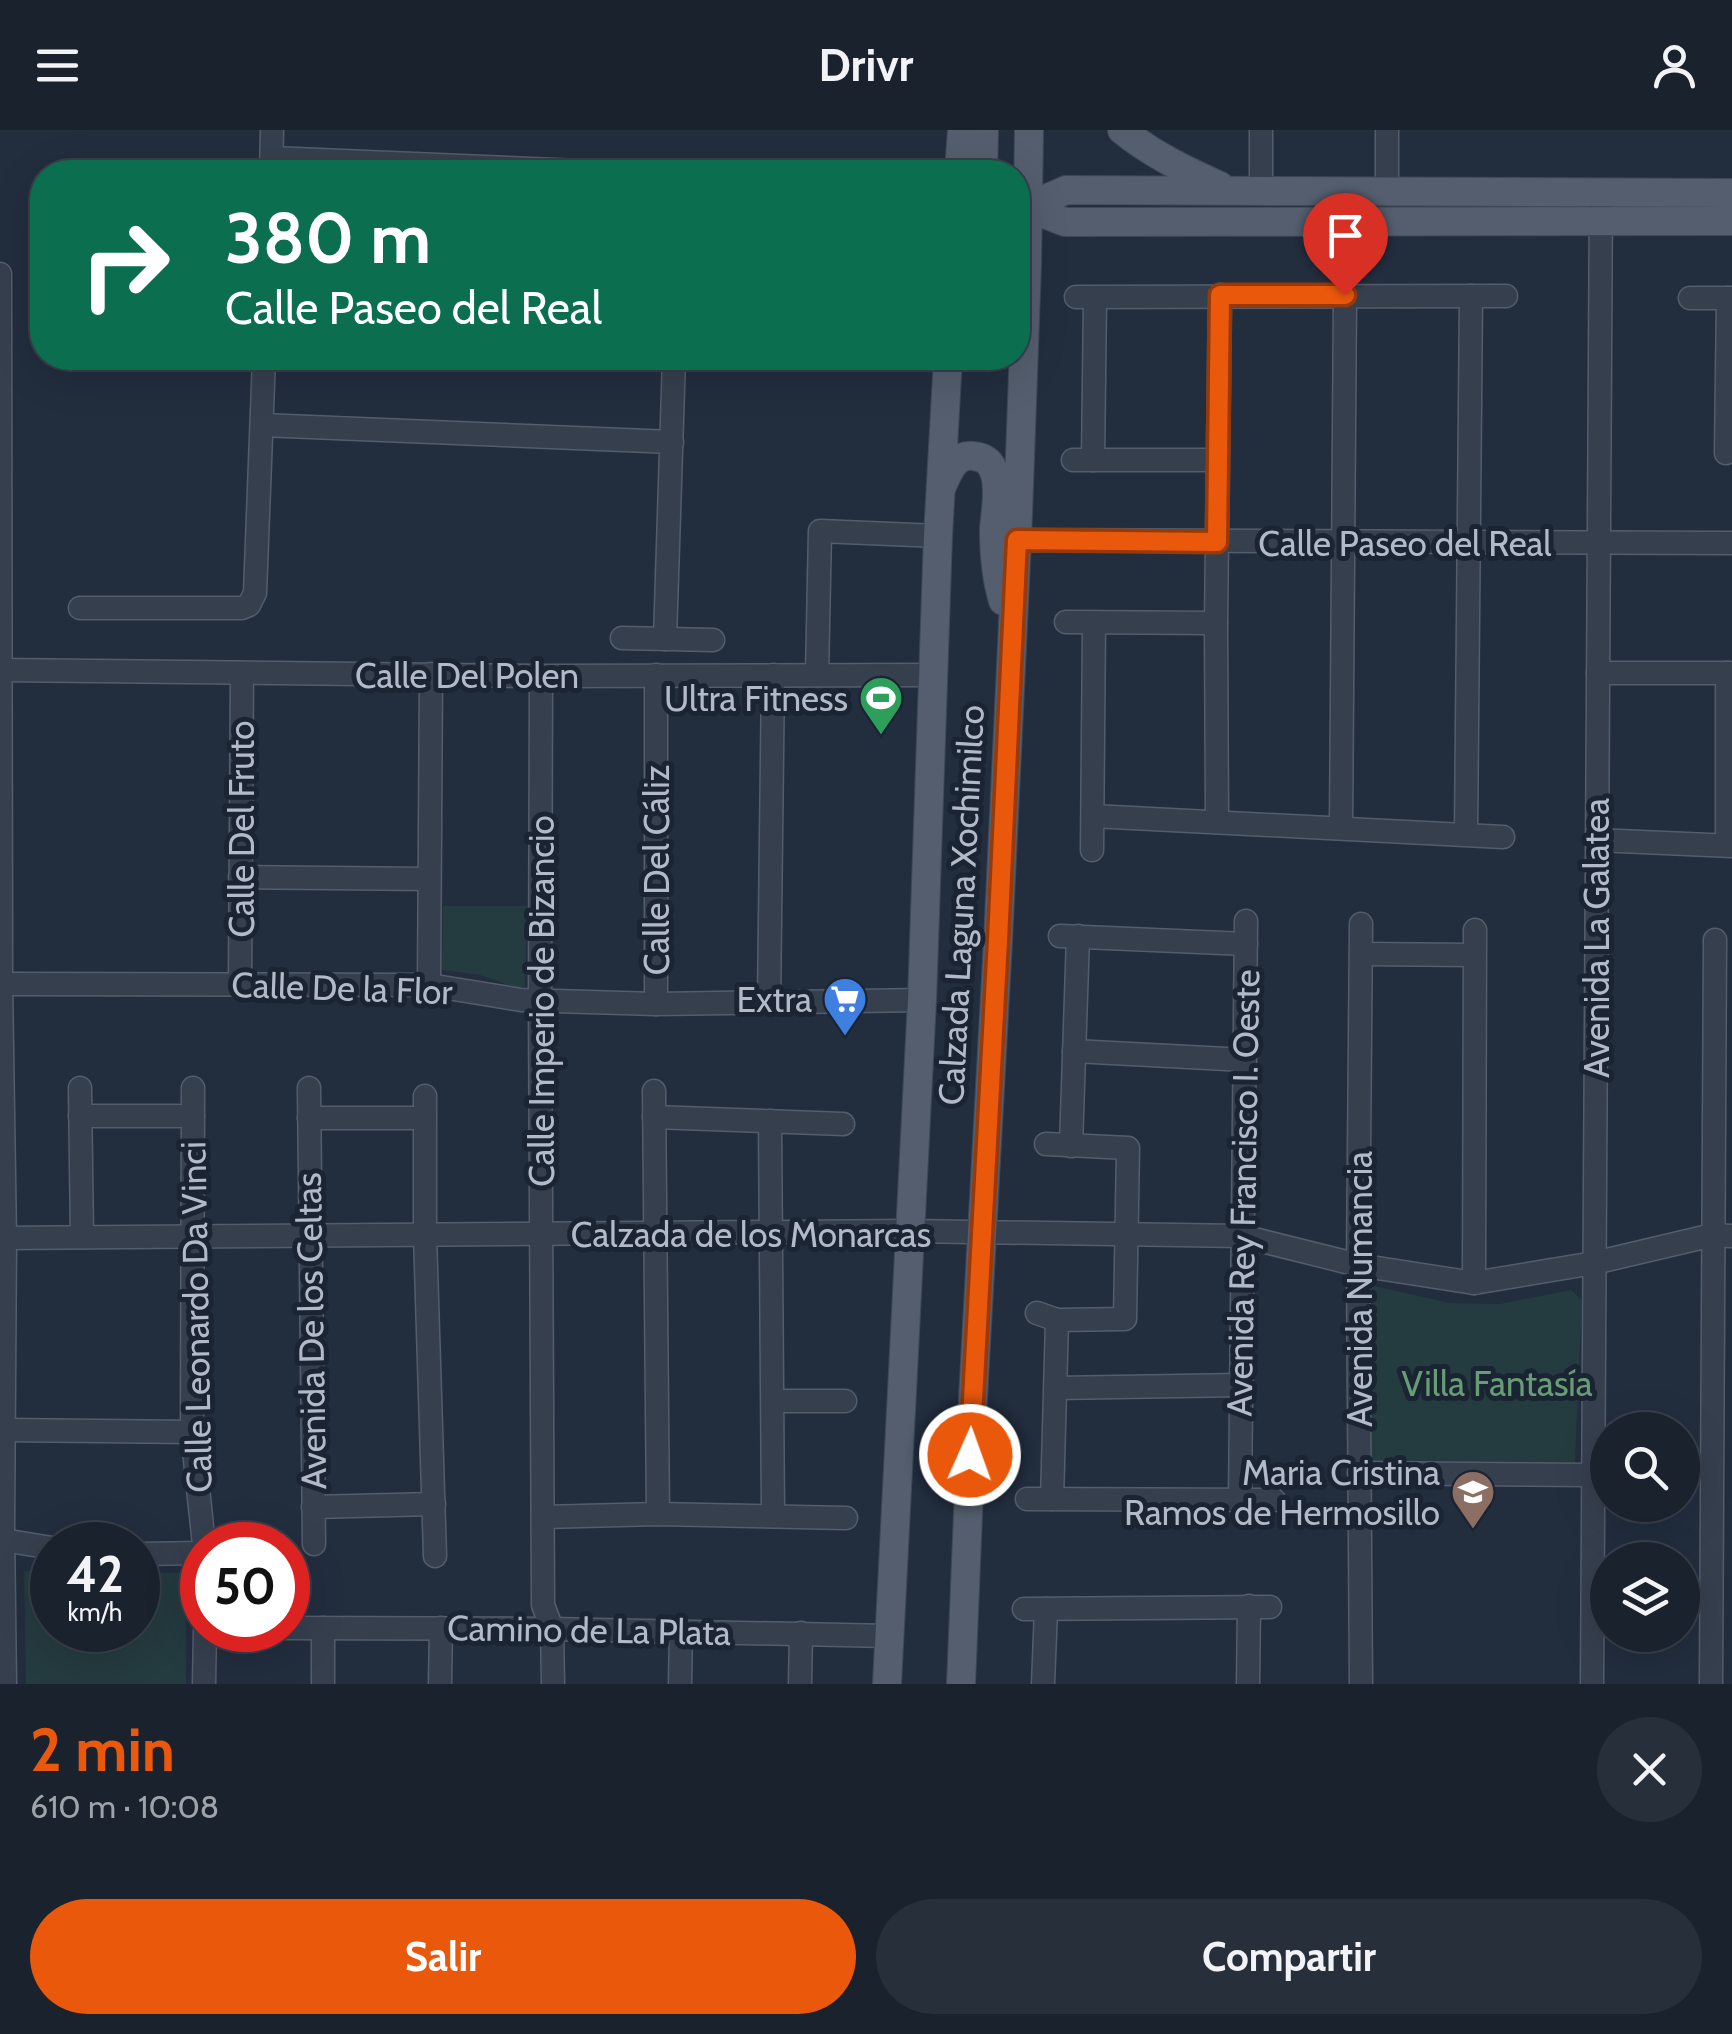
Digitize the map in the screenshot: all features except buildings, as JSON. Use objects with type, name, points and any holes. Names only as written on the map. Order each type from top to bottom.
[{"type":"main road","points":[[960,160],[962,130]]},
{"type":"main road","points":[[983,160],[984,130]]},
{"type":"main road","name":"Calzada Laguna Xochimilco","points":[[1025,160],[1028,130]]},
{"type":"main road","points":[[1122,130],[1175,165],[1230,191]]},
{"type":"main road","points":[[1030,204],[1066,190],[1732,193]]},
{"type":"main road","points":[[1030,210],[1065,222],[1732,220]]},
{"type":"main road","name":"Calzada Laguna Xochimilco","points":[[888,1684],[922,1000],[947,370]]},
{"type":"main road","name":"Calzada Laguna Xochimilco","points":[[961,1684],[1017,540],[1019,370]]},
{"type":"main road","points":[[941,489],[951,465],[961,457],[975,456],[988,461],[995,471],[995,560],[998,587],[1012,626]]},
{"type":"street","points":[[271,160],[272,130]]},
{"type":"street","points":[[1261,130],[1261,191]]},
{"type":"street","points":[[1387,130],[1387,192]]},
{"type":"street","name":"Avenida La Galatea","points":[[1593,1412],[1601,191]]},
{"type":"street","points":[[0,274],[5,1684]]},
{"type":"street","points":[[1217,822],[1220,295]]},
{"type":"street","points":[[1341,828],[1345,295]]},
{"type":"street","points":[[1466,833],[1471,296]]},
{"type":"street","points":[[1218,460],[1083,460],[1085,298],[1506,296]]},
{"type":"street","points":[[1690,298],[1730,298],[1726,453]]},
{"type":"street","points":[[80,608],[242,608],[249,604],[255,594],[264,370]]},
{"type":"street","points":[[666,639],[674,370]]},
{"type":"street","points":[[262,425],[672,442]]},
{"type":"street","points":[[818,675],[820,531],[938,536]]},
{"type":"street","name":"Calle Paseo del Real","points":[[1017,540],[1732,544]]},
{"type":"street","points":[[1066,622],[1216,622]]},
{"type":"street","points":[[1092,850],[1094,623]]},
{"type":"street","points":[[622,638],[713,640]]},
{"type":"street","name":"Calle Del Polen","points":[[0,670],[541,676],[934,674]]},
{"type":"street","points":[[1597,840],[1729,846],[1730,673],[1598,673]]},
{"type":"street","name":"Calle Del Fruto","points":[[240,984],[242,674]]},
{"type":"street","points":[[429,984],[432,674]]},
{"type":"street","name":"Calle Del Cáliz","points":[[656,675],[656,1004]]},
{"type":"street","points":[[770,1002],[772,675]]},
{"type":"street","name":"Calle Imperio de Bizancio","points":[[541,676],[544,1606],[552,1629],[553,1684]]},
{"type":"street","points":[[1093,816],[1503,836]]},
{"type":"street","points":[[240,878],[430,879]]},
{"type":"street","name":"Avenida Numancia","points":[[1361,924],[1361,1684]]},
{"type":"street","points":[[1474,1283],[1475,930]]},
{"type":"street","name":"Avenida Rey Francisco I. Oeste","points":[[1074,1052],[1069,936],[1246,933],[1240,1500]]},
{"type":"street","points":[[1711,1684],[1723,1236],[1723,971],[1715,940]]},
{"type":"street","points":[[1361,954],[1474,955]]},
{"type":"street","name":"Calle De la Flor","points":[[1,984],[429,984],[540,1001],[656,1004],[922,1000]]},
{"type":"street","points":[[1070,1146],[1074,1052],[1244,1060]]},
{"type":"street","points":[[80,1088],[82,1237]]},
{"type":"street","name":"Calle Leonardo Da Vinci","points":[[193,1088],[192,1432],[202,1522]]},
{"type":"street","name":"Avenida De los Celtas","points":[[309,1088],[314,1544]]},
{"type":"street","points":[[654,1090],[658,1514]]},
{"type":"street","points":[[309,1118],[425,1107],[424,1235],[435,1556]]},
{"type":"street","points":[[80,1116],[193,1116]]},
{"type":"street","points":[[654,1118],[843,1124]]},
{"type":"street","points":[[770,1121],[773,1516]]},
{"type":"street","points":[[1046,1144],[1128,1148],[1126,1319],[1047,1316],[1056,1388],[1052,1499]]},
{"type":"street","name":"Calzada de los Monarcas","points":[[3,1238],[772,1232],[1242,1236],[1358,1265],[1474,1283],[1723,1236]]},
{"type":"street","points":[[1056,1388],[1241,1385]]},
{"type":"street","points":[[774,1401],[844,1401]]},
{"type":"street","points":[[5,1430],[192,1432]]},
{"type":"street","points":[[1359,1473],[1590,1474]]},
{"type":"street","points":[[1028,1499],[1274,1500]]},
{"type":"street","points":[[314,1508],[434,1504]]},
{"type":"street","points":[[543,1517],[658,1514],[846,1518]]},
{"type":"street","name":"Avenida La Galatea","points":[[1592,1684],[1593,1522]]},
{"type":"street","points":[[2,1533],[30,1541]]},
{"type":"street","points":[[1043,1684],[1035,1609],[1260,1606],[1248,1684]]},
{"type":"street","name":"Camino de La Plata","points":[[310,1628],[890,1636]]},
{"type":"street","points":[[323,1628],[323,1684]]},
{"type":"street","points":[[440,1684],[441,1628]]},
{"type":"street","points":[[680,1684],[681,1632]]},
{"type":"street","points":[[800,1633],[800,1684]]},
{"type":"street","points":[[204,1684],[205,1652]]},
{"type":"green space","points":[[443,906],[527,906],[525,987],[442,970]]},
{"type":"green space","name":"Villa Fantasía","points":[[1366,1284],[1449,1303],[1499,1304],[1571,1290],[1582,1300],[1575,1463],[1370,1461]]},
{"type":"green space","points":[[24,1571],[30,1571],[30,1652],[160,1652],[160,1572],[180,1573],[180,1652],[186,1652],[186,1684],[26,1684]]},
{"type":"place","name":"Ultra Fitness","points":[[881,736]]},
{"type":"place","name":"Extra","points":[[845,1037]]},
{"type":"place","name":"Maria Cristina Ramos de Hermosillo","points":[[1473,1530]]},
{"type":"route","points":[[970,1455],[1017,540],[1217,542],[1220,295],[1345,295]]}]
